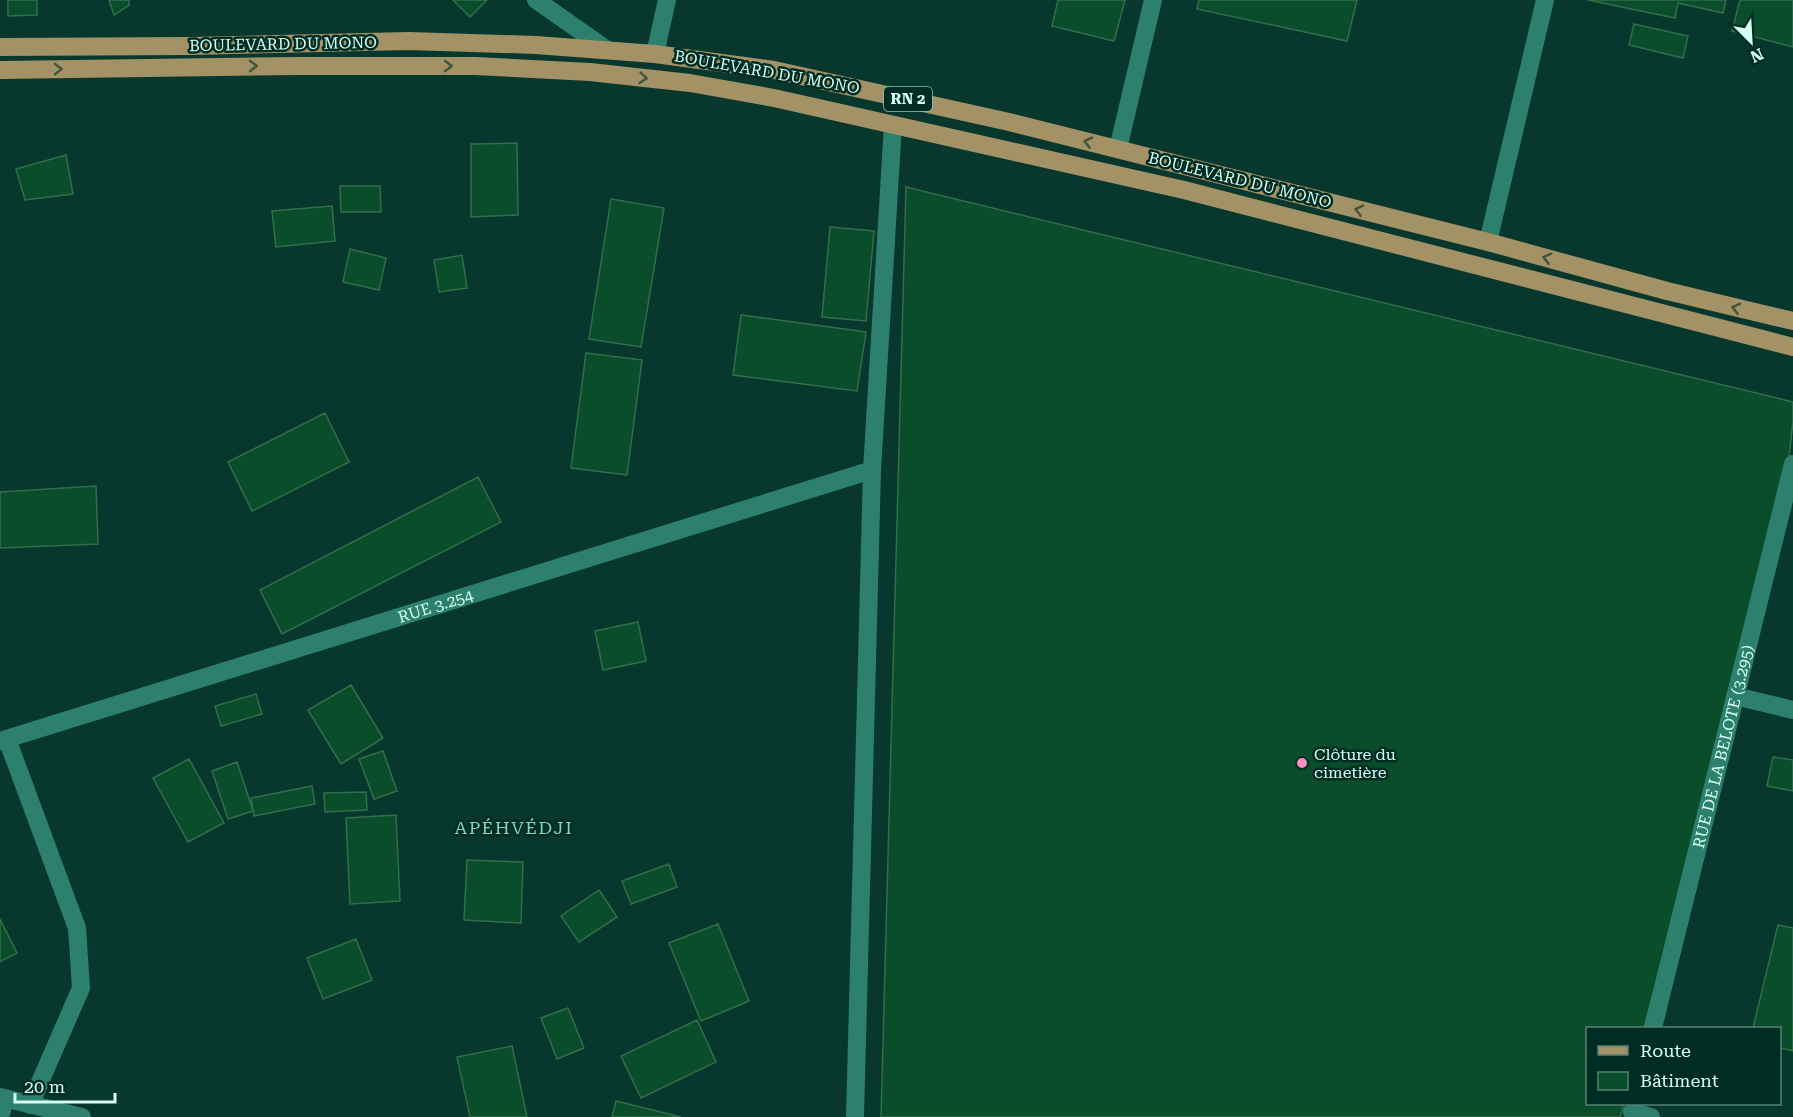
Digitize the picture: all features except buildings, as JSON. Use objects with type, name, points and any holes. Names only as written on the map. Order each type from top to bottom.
[{"type":"main road","name":"BOULEVARD DU MONO","points":[[0,47],[408,41],[606,49],[774,70],[835,82],[1118,149],[1488,242],[1667,291],[1793,321]]},
{"type":"main road","name":"BOULEVARD DU MONO","points":[[0,70],[440,66],[590,72],[711,86],[774,98],[1184,190],[1793,347]]},
{"type":"street","points":[[536,0],[606,49]]},
{"type":"street","points":[[655,54],[667,0]]},
{"type":"street","points":[[1118,149],[1153,0]]},
{"type":"street","points":[[1488,242],[1545,0]]},
{"type":"street","points":[[855,1117],[872,470],[893,125]]},
{"type":"street","name":"RUE DE LA BELOTE (3.295)","points":[[1653,1027],[1793,464]]},
{"type":"street","name":"RUE 3.254","points":[[4,740],[872,470]]},
{"type":"street","points":[[1735,696],[1793,710]]},
{"type":"street","points":[[4,740],[77,928],[81,988],[30,1105]]},
{"type":"street","points":[[0,1117],[2,1098],[82,1117]]},
{"type":"street","points":[[1632,1111],[1651,1117]]},
{"type":"place","name":"Clôture du cimetière","points":[[1302,763]]},
{"type":"district","name":"APÉHVÉDJI","points":[[514,827]]}]
